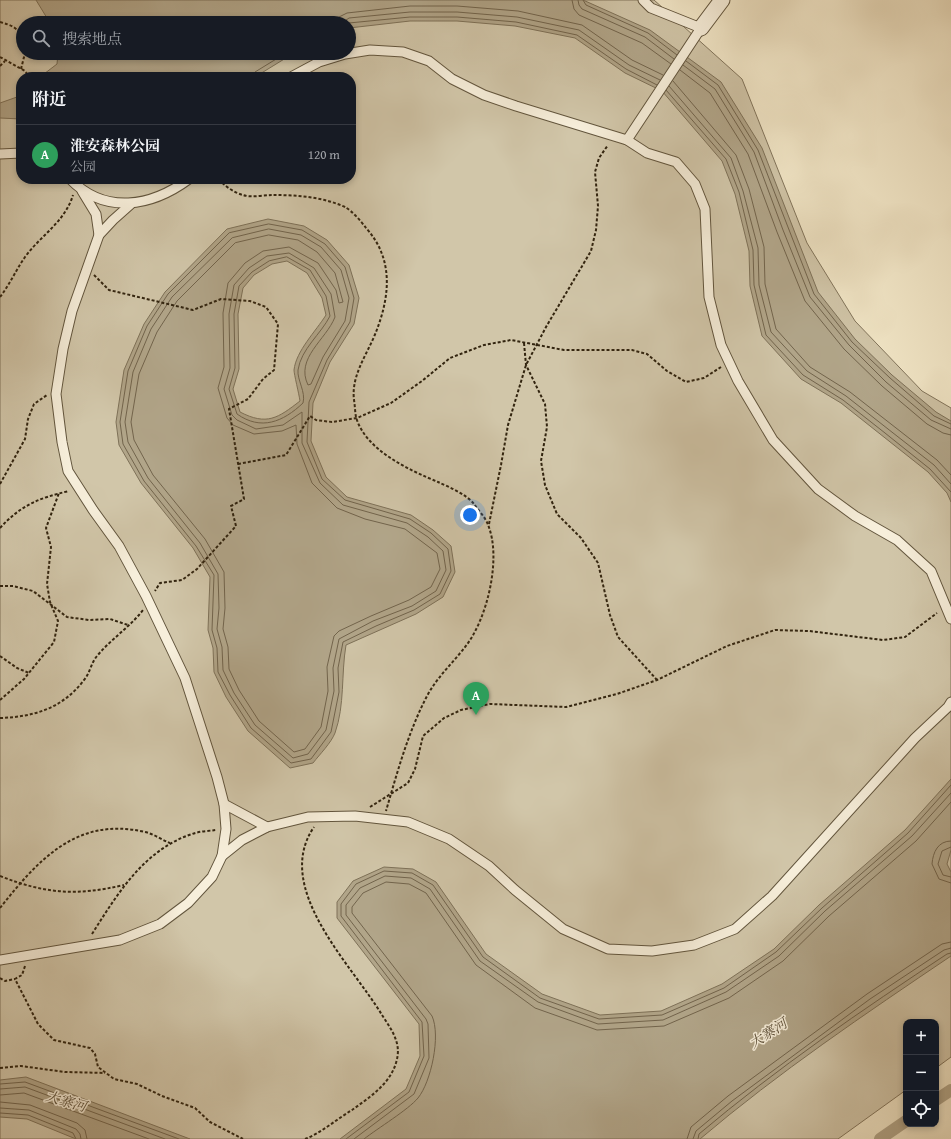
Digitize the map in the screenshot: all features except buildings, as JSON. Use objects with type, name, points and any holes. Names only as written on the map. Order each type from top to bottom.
[{"type":"street","points":[[643,0],[651,8],[701,28]]},
{"type":"street","points":[[627,140],[701,28],[722,0]]},
{"type":"street","points":[[356,52],[370,50],[403,52],[429,61],[452,79],[484,95],[627,140],[647,153],[676,162],[695,184],[705,209],[709,297],[721,345],[738,381],[773,440],[818,489],[855,516],[897,540],[931,571],[951,619]]},
{"type":"street","points":[[300,72],[325,60]]},
{"type":"street","points":[[0,154],[16,153]]},
{"type":"street","points":[[99,234],[131,204],[174,190],[182,184]]},
{"type":"street","points":[[76,185],[103,201],[131,204]]},
{"type":"street","points":[[0,960],[120,940],[160,924],[188,903],[212,877],[222,856],[226,829],[224,804],[213,763],[185,678],[148,601],[119,546],[68,471],[62,442],[56,394],[63,350],[72,311],[88,269],[99,234],[96,214],[76,185]]},
{"type":"street","points":[[222,856],[242,840],[267,827],[308,818],[355,816],[408,822],[449,839],[489,866],[515,890],[563,929],[608,949],[652,951],[694,945],[735,929],[772,896],[866,791],[915,738],[948,707],[951,702]]},
{"type":"street","points":[[224,804],[267,827]]},
{"type":"path","points":[[0,22],[12,25],[16,28]]},
{"type":"path","points":[[0,57],[26,72]]},
{"type":"path","points":[[21,69],[23,60]]},
{"type":"path","points":[[0,66],[5,61]]},
{"type":"path","points":[[383,820],[410,734],[426,697],[440,675],[466,646],[483,616],[491,588],[493,553],[488,525],[502,466],[508,425],[526,365],[536,345],[591,251],[596,230],[598,206],[595,172],[599,158],[615,136]]},
{"type":"path","points":[[223,184],[244,196],[287,195],[318,198],[347,208],[368,229],[381,249],[388,273],[386,298],[376,332],[362,359],[353,390],[357,418],[365,434],[383,453],[415,472],[450,487],[472,501],[488,525]]},
{"type":"path","points":[[0,297],[10,284],[25,256],[52,230],[71,200],[76,185]]},
{"type":"path","points":[[0,718],[12,717],[50,708],[69,698],[85,679],[96,657],[136,619],[160,583],[182,580],[197,569],[236,526],[231,506],[244,499],[230,409],[248,399],[263,379],[274,370],[278,324],[266,307],[250,301],[221,299],[193,310],[109,290],[88,269]]},
{"type":"path","points":[[238,464],[286,455],[310,416],[316,420],[332,422],[357,418],[391,403],[422,381],[450,358],[484,344],[511,340],[564,350],[632,350],[647,354],[667,371],[686,382],[704,378],[728,361]]},
{"type":"path","points":[[524,343],[526,365],[545,404],[547,427],[541,461],[545,485],[557,514],[581,538],[598,563],[610,615],[618,637],[657,680]]},
{"type":"path","points":[[0,484],[25,439],[28,419],[34,404],[57,387]]},
{"type":"path","points":[[0,528],[12,515],[41,498],[80,488]]},
{"type":"path","points":[[0,700],[29,673],[54,642],[58,621],[50,602],[47,584],[51,547],[46,528],[59,493]]},
{"type":"path","points":[[0,586],[13,586],[33,591],[50,602],[67,617],[89,620],[110,618],[128,625]]},
{"type":"path","points":[[363,810],[370,808],[391,792],[408,783],[415,769],[423,736],[444,718],[461,710],[490,704],[566,707],[617,694],[657,680],[728,646],[775,630],[809,631],[883,640],[905,637],[927,622],[946,604]]},
{"type":"path","points":[[0,656],[17,668],[29,673]]},
{"type":"path","points":[[305,1139],[372,1096],[388,1078],[397,1059],[397,1039],[375,1002],[329,937],[307,899],[303,878],[303,852],[309,834],[316,824],[325,817]]},
{"type":"path","points":[[0,908],[19,884],[48,854],[75,838],[103,830],[125,829],[147,832],[170,843]]},
{"type":"path","points":[[84,947],[125,885],[150,857],[170,843],[193,833],[226,829]]},
{"type":"path","points":[[0,876],[19,884],[38,889],[67,893],[96,892],[125,885]]},
{"type":"path","points":[[0,978],[6,981],[15,979],[22,975],[25,965],[24,956]]},
{"type":"path","points":[[15,979],[38,1024],[54,1040],[90,1048],[96,1054],[98,1067],[114,1079],[137,1084],[162,1096],[195,1108],[210,1122],[243,1139]]},
{"type":"path","points":[[0,1068],[21,1066],[65,1072],[106,1073]]},
{"type":"shaded area","points":[[0,0],[654,0],[742,79],[807,243],[855,321],[922,391],[951,408],[951,1057],[939,1066],[939,1019],[903,1019],[903,1092],[838,1139],[0,1139]]},
{"type":"water","points":[[36,0],[583,0],[650,30],[721,82],[762,148],[818,292],[855,339],[892,375],[936,412],[951,421],[951,502],[947,493],[928,472],[841,403],[801,379],[762,336],[750,286],[749,251],[735,194],[722,161],[662,91],[625,73],[575,38],[515,26],[457,21],[410,21],[356,27],[356,16],[46,16]]},
{"type":"water","points":[[57,60],[283,60],[263,72],[47,72],[57,64]]},
{"type":"water","points":[[16,97],[16,119],[0,118],[0,103]]},
{"type":"water","points":[[268,219],[304,226],[327,240],[349,265],[359,298],[354,324],[330,362],[313,403],[311,441],[326,477],[347,497],[411,515],[433,530],[451,546],[455,572],[443,597],[416,614],[346,645],[342,700],[335,733],[328,745],[313,763],[290,768],[248,731],[226,697],[214,672],[213,648],[208,630],[210,577],[193,548],[141,483],[119,445],[116,422],[124,370],[144,324],[165,292],[227,229]],"holes":[[[287,261],[307,273],[322,298],[326,315],[302,348],[298,356],[294,372],[300,401],[285,412],[272,418],[258,419],[249,416],[240,412],[233,389],[239,369],[238,314],[243,288],[254,275],[272,264]]]},
{"type":"water","name":"大寨河","points":[[951,779],[951,850],[947,864],[951,872],[951,956],[791,1067],[700,1139],[340,1139],[406,1089],[420,1056],[419,1024],[337,918],[337,902],[353,881],[384,867],[413,869],[436,882],[486,954],[542,994],[600,1015],[661,1011],[722,984],[774,949],[819,905],[905,830]]},
{"type":"water","name":"大寨河","points":[[26,1077],[190,1139],[76,1139],[27,1119],[0,1117],[0,1080]]},
{"type":"waterway","points":[[939,1098],[951,1090]]},
{"type":"waterway","points":[[880,1139],[903,1123]]},
{"type":"place","name":"淮安森林公园","points":[[476,715]]}]
